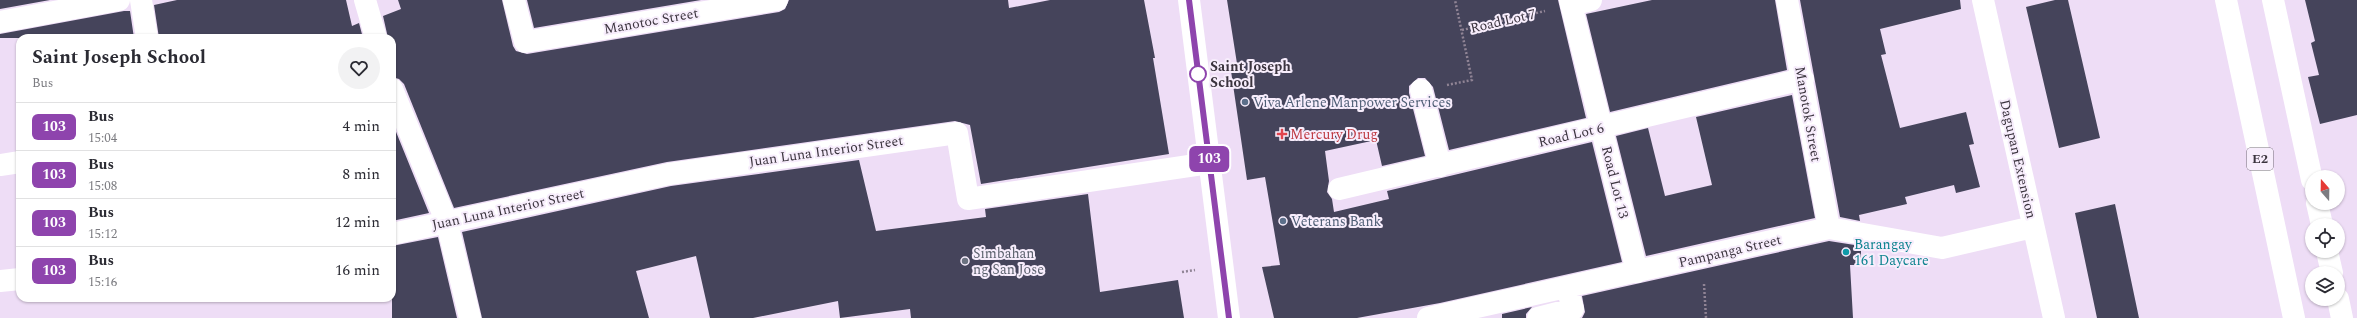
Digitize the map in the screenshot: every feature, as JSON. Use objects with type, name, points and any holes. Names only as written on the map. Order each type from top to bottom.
[{"type":"main road","points":[[0,22],[119,0]]},
{"type":"main road","points":[[141,0],[147,34]]},
{"type":"main road","points":[[365,0],[375,34]]},
{"type":"main road","name":"Manotoc Street","points":[[514,0],[525,42],[722,4],[777,0]]},
{"type":"main road","points":[[1189,0],[1228,318]]},
{"type":"main road","name":"Manotok Street","points":[[1786,0],[1829,228]]},
{"type":"main road","name":"Dagupan Extension","points":[[1983,0],[2054,318]]},
{"type":"main road","name":"E2","points":[[2226,0],[2294,318]]},
{"type":"main road","points":[[2273,0],[2310,170]]},
{"type":"main road","name":"Road Lot 13","points":[[1577,2],[1602,128],[1637,272]]},
{"type":"main road","name":"Road Lot 6","points":[[1339,190],[1802,79]]},
{"type":"main road","points":[[1421,90],[1440,166]]},
{"type":"main road","points":[[396,102],[447,223],[470,318]]},
{"type":"main road","name":"Juan Luna Interior Street","points":[[396,233],[669,174],[957,133],[968,199],[1209,163]]},
{"type":"main road","points":[[0,165],[16,163]]},
{"type":"main road","name":"Pampanga Street","points":[[1428,318],[1829,228],[1942,248],[2033,227]]},
{"type":"main road","points":[[0,281],[16,279]]},
{"type":"main road","points":[[1538,318],[1573,309],[1568,287]]},
{"type":"main road","points":[[2339,306],[2342,318]]},
{"type":"path","points":[[1421,90],[1472,80],[1455,0]]},
{"type":"path","name":"Road Lot 7","points":[[1462,30],[1577,2]]},
{"type":"path","points":[[1701,257],[1706,318]]},
{"type":"building","points":[[0,0],[50,0],[0,9]]},
{"type":"building","points":[[177,0],[346,0],[352,26],[359,23],[362,34],[158,34],[154,5]]},
{"type":"building","points":[[398,0],[502,0],[513,46],[516,51],[527,54],[779,12],[785,9],[789,0],[1008,0],[1009,8],[1050,0],[1144,0],[1155,58],[1153,58],[1169,154],[981,184],[970,125],[955,121],[667,162],[454,208],[404,84],[396,78],[396,34],[387,34],[383,16],[401,9]]},
{"type":"building","points":[[527,0],[701,0],[534,28]]},
{"type":"building","points":[[1227,0],[1558,0],[1586,118],[1449,150],[1433,87],[1425,78],[1418,78],[1409,86],[1409,93],[1425,156],[1382,166],[1376,140],[1325,151],[1329,181],[1327,192],[1332,199],[1334,212],[1389,199],[1387,191],[1592,142],[1622,262],[1440,303],[1357,318],[1274,318],[1262,267],[1280,265],[1265,177],[1247,180],[1231,71],[1238,70]]},
{"type":"building","points":[[1652,0],[1775,0],[1787,70],[1610,112],[1586,14]]},
{"type":"building","points":[[1800,0],[1960,0],[1961,9],[1880,29],[1886,54],[1881,55],[1900,128],[1966,112],[1974,144],[1969,145],[1980,187],[1956,193],[1954,185],[1905,197],[1907,204],[1859,215],[1860,221],[1840,217]]},
{"type":"building","points":[[2055,0],[2068,0],[2100,138],[2059,148],[2026,7]]},
{"type":"building","points":[[2305,0],[2357,0],[2357,115],[2320,124],[2308,77],[2319,75],[2311,43],[2315,41]]},
{"type":"building","points":[[130,11],[133,34],[16,34],[16,38],[0,38],[0,34]]},
{"type":"building","points":[[1792,95],[1815,218],[1646,256],[1616,136],[1648,128],[1665,196],[1712,185],[1696,117]]},
{"type":"building","points":[[396,132],[429,213],[396,220]]},
{"type":"building","points":[[859,160],[876,231],[986,217],[985,209],[1088,194],[1100,292],[1178,280],[1184,318],[911,318],[910,309],[840,318],[838,301],[753,318],[710,318],[696,256],[636,271],[649,318],[482,318],[462,232],[671,186]]},
{"type":"building","points":[[2115,204],[2139,318],[2097,318],[2075,213]]},
{"type":"building","points":[[438,237],[457,318],[392,318],[392,302],[396,302],[396,245]]},
{"type":"building","points":[[1829,241],[1861,246],[1861,265],[1850,265],[1853,318],[1582,318],[1585,312],[1582,296]]},
{"type":"building","points":[[1532,307],[1526,314],[1526,318],[1502,318],[1502,314]]},
{"type":"bus line","name":"103","points":[[1189,0],[1221,267],[1229,318]]},
{"type":"place","name":"Saint Joseph School","points":[[1198,74]]},
{"type":"place","name":"Viva Arlene Manpower Services","points":[[1245,102]]},
{"type":"place","name":"Mercury Drug","points":[[1282,134]]},
{"type":"place","name":"Veterans Bank","points":[[1283,221]]},
{"type":"place","name":"Barangay 161 Daycare","points":[[1846,252]]},
{"type":"place","name":"Simbahan ng San Jose","points":[[965,261]]}]
